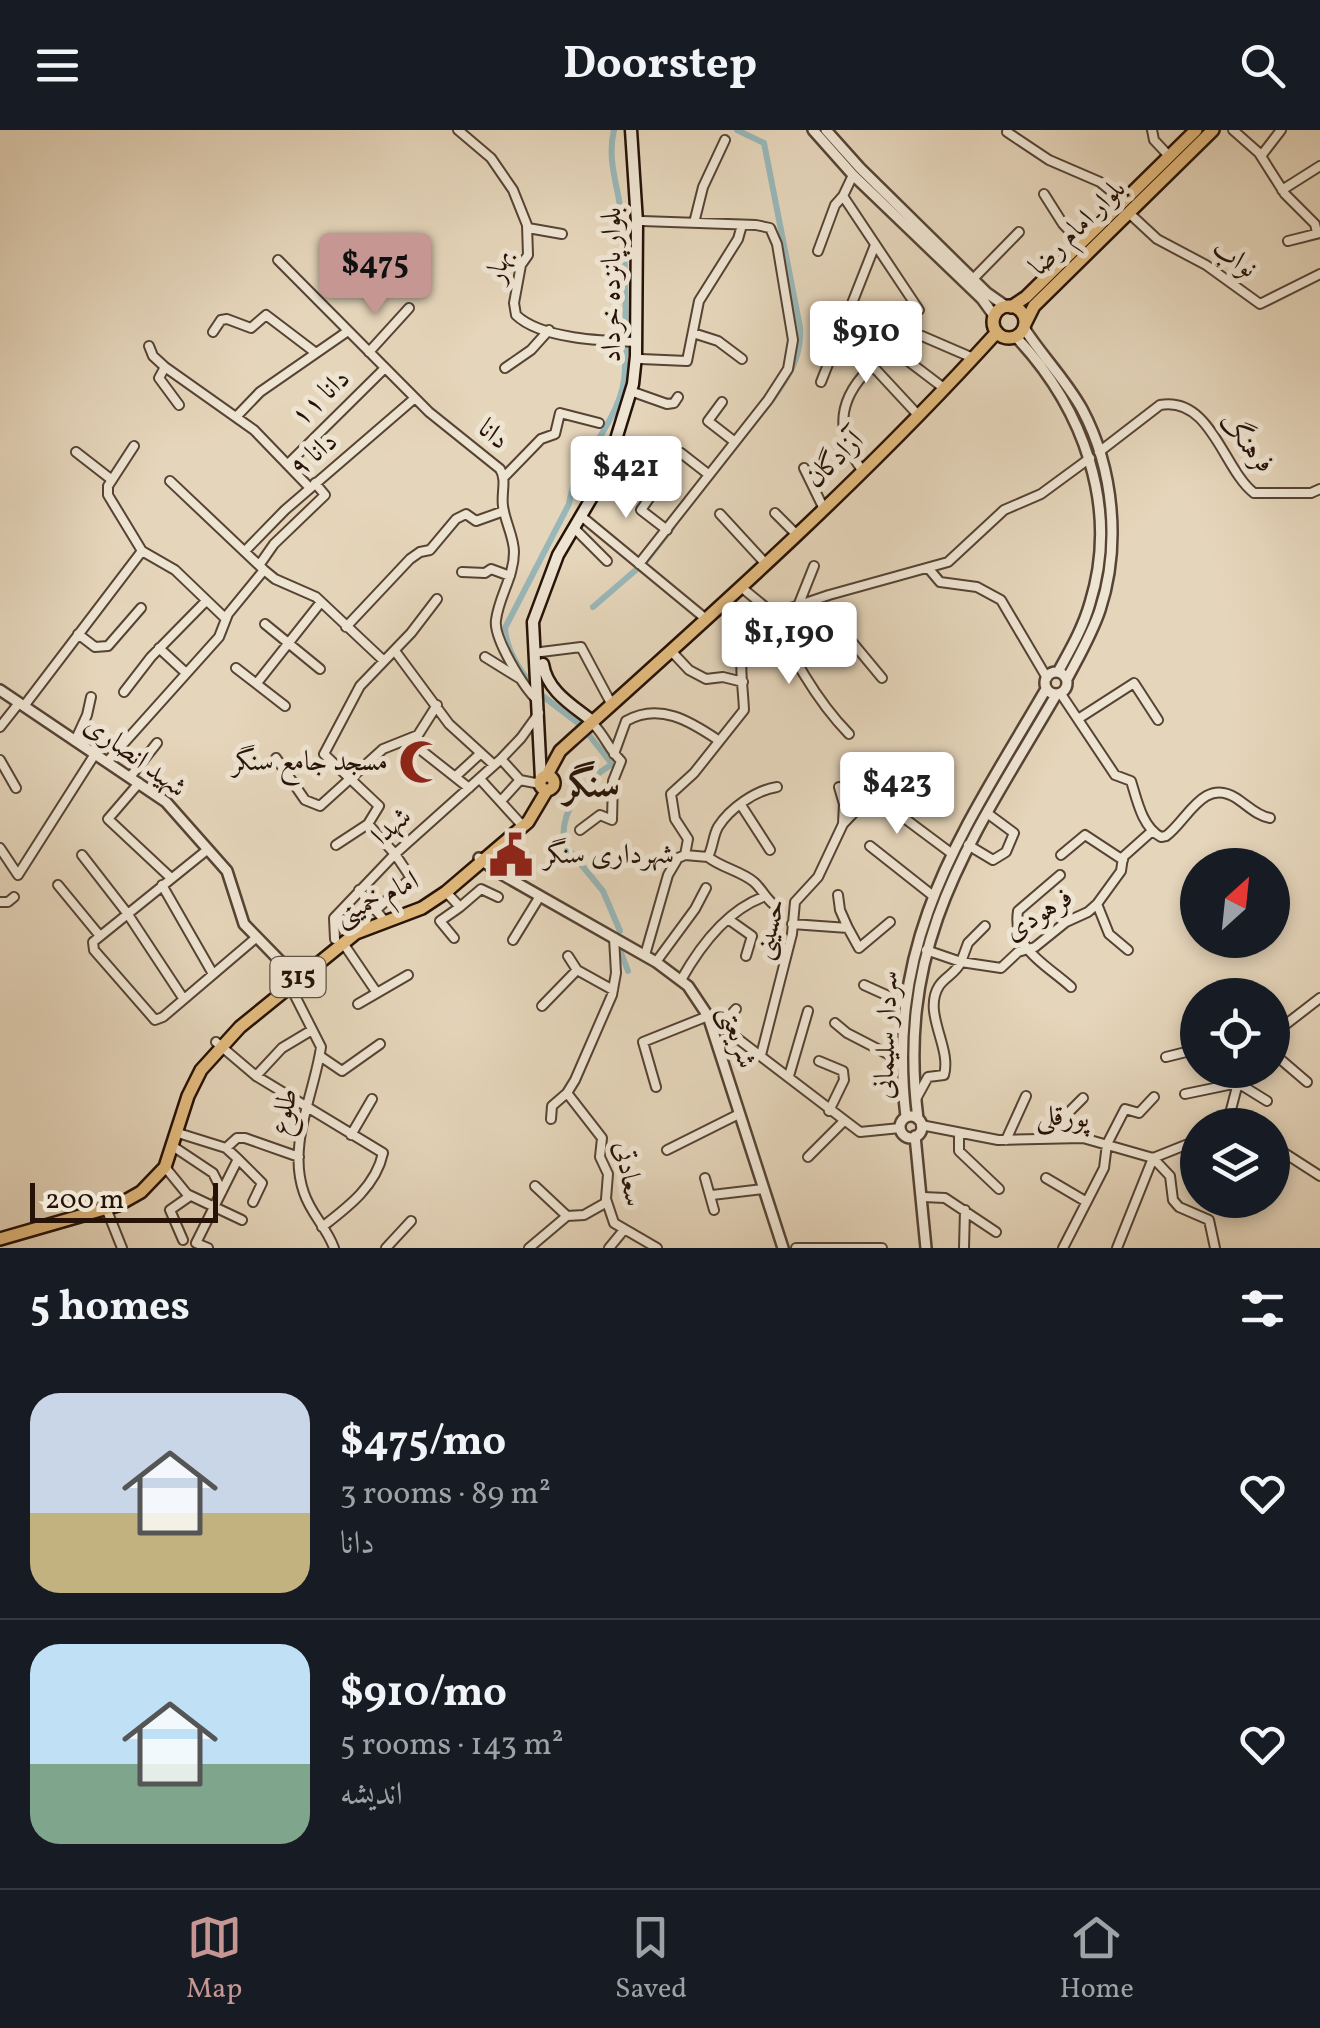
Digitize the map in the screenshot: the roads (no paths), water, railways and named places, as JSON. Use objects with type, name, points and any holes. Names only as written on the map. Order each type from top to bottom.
[{"type":"main road","name":"بلوار پانزده خرداد","points":[[545,782],[533,622],[558,556],[600,498],[614,465],[636,393],[641,359],[642,221],[634,130]]},
{"type":"main road","name":"بلوار امام رضا","points":[[1022,329],[1034,306],[1196,130]]},
{"type":"main road","name":"بلوار امام رضا","points":[[1009,307],[1026,297],[1080,244],[1213,130]]},
{"type":"main road","name":"بلوار پانزده خرداد","points":[[593,723],[556,693],[544,676],[539,624],[547,594],[600,486],[632,384],[636,342],[635,143]]},
{"type":"main road","points":[[1009,307],[1021,312],[1022,329],[1008,338],[997,332],[994,317],[1009,307]]},
{"type":"main road","name":"آزادگان","points":[[593,723],[796,534],[945,389],[997,332]]},
{"type":"main road","name":"آزادگان","points":[[545,782],[560,752],[674,654],[705,620]]},
{"type":"main road","name":"امام خمینی","points":[[381,914],[422,908],[446,892],[520,823],[545,782]]},
{"type":"main road","name":"امام خمینی","points":[[218,1044],[339,940],[381,914],[426,900],[496,850],[528,822],[545,782]]},
{"type":"main road","points":[[0,1235],[106,1208],[141,1192],[166,1168],[194,1082],[218,1044]]},
{"type":"main road","points":[[0,1235],[136,1188],[160,1162],[186,1081],[218,1044]]},
{"type":"street","name":"بهار","points":[[458,130],[491,158],[521,205],[528,228],[528,255],[521,266],[514,304],[516,315],[549,330],[636,342]]},
{"type":"street","points":[[813,130],[853,175],[982,299],[994,317]]},
{"type":"street","points":[[826,130],[973,279],[1009,307]]},
{"type":"street","points":[[1152,130],[1154,140],[1169,156]]},
{"type":"street","points":[[1234,130],[1318,227],[1288,241]]},
{"type":"street","points":[[1260,156],[1281,130]]},
{"type":"street","points":[[1007,132],[1048,160],[1100,182],[1126,207]]},
{"type":"street","points":[[694,223],[702,187],[725,140]]},
{"type":"street","points":[[1282,190],[1320,166]]},
{"type":"street","points":[[818,251],[835,205],[853,175]]},
{"type":"street","points":[[1044,194],[1080,244]]},
{"type":"street","points":[[843,196],[919,310]]},
{"type":"street","name":"نواب","points":[[1126,207],[1157,239],[1206,265],[1260,304],[1320,274]]},
{"type":"street","points":[[639,564],[781,380],[793,348],[792,322],[773,234],[764,225],[642,221]]},
{"type":"street","points":[[641,359],[688,361],[699,301],[738,240],[742,225]]},
{"type":"street","points":[[528,228],[562,234]]},
{"type":"street","points":[[973,279],[1019,232]]},
{"type":"street","points":[[821,382],[874,245]]},
{"type":"street","name":"دانا","points":[[278,260],[414,398],[500,469],[514,554],[496,633],[538,707]]},
{"type":"street","points":[[369,352],[408,308]]},
{"type":"street","points":[[850,308],[899,354],[945,389]]},
{"type":"street","points":[[212,332],[221,320],[252,328],[266,315],[316,353]]},
{"type":"street","points":[[1022,329],[1094,455],[1110,502],[1111,554],[1100,610],[1053,689]]},
{"type":"street","points":[[236,418],[260,392],[348,330]]},
{"type":"street","points":[[505,368],[532,350],[549,330]]},
{"type":"street","points":[[841,332],[918,415]]},
{"type":"street","points":[[693,333],[718,341],[742,360]]},
{"type":"street","points":[[922,336],[974,358]]},
{"type":"street","points":[[107,762],[219,637],[226,619],[274,544],[326,495],[236,418],[165,367],[152,356],[149,346]]},
{"type":"street","points":[[165,367],[158,378],[179,406]]},
{"type":"street","name":"دانا ۱۱","points":[[288,462],[385,368]]},
{"type":"street","points":[[862,470],[848,452],[843,420],[854,388],[869,369]]},
{"type":"street","points":[[636,393],[667,404],[678,397]]},
{"type":"street","name":"دانا ۹","points":[[244,550],[312,485],[414,398]]},
{"type":"street","points":[[722,402],[708,421],[735,442]]},
{"type":"street","name":"فرهنگ","points":[[1094,455],[1160,406],[1172,403],[1180,405],[1216,438],[1242,481],[1254,493],[1320,490]]},
{"type":"street","points":[[504,476],[541,439],[555,434],[560,413],[599,422]]},
{"type":"street","points":[[134,446],[108,486],[108,495],[142,551],[175,570],[226,619]]},
{"type":"street","points":[[76,452],[112,480]]},
{"type":"street","points":[[681,453],[708,474]]},
{"type":"street","points":[[685,856],[688,839],[675,820],[671,794],[694,773],[744,710],[743,640],[770,610],[796,607],[948,562],[1004,510],[1041,494],[1094,455]]},
{"type":"street","points":[[614,465],[664,470]]},
{"type":"street","points":[[804,468],[823,507]]},
{"type":"street","points":[[170,482],[262,567],[321,602],[384,661]]},
{"type":"street","points":[[650,497],[641,510],[666,530]]},
{"type":"street","points":[[346,626],[410,559],[430,550],[456,519],[466,514],[476,521],[504,511]]},
{"type":"street","points":[[776,513],[796,534]]},
{"type":"street","points":[[720,514],[765,563]]},
{"type":"street","points":[[583,519],[705,620]]},
{"type":"street","points":[[578,532],[607,560]]},
{"type":"street","points":[[0,727],[142,551]]},
{"type":"street","points":[[796,607],[814,566]]},
{"type":"street","points":[[462,572],[485,573],[491,569],[510,576]]},
{"type":"street","points":[[929,569],[940,582],[976,588],[1001,600],[1053,689],[1115,775],[1130,782],[1151,832]]},
{"type":"street","points":[[741,587],[770,610],[801,672],[849,734]]},
{"type":"street","points":[[336,845],[368,824],[379,806],[324,754],[360,686],[396,650],[437,599]]},
{"type":"street","points":[[124,692],[159,648],[206,601]]},
{"type":"street","points":[[257,683],[321,602]]},
{"type":"street","points":[[796,607],[816,627],[838,625],[882,678]]},
{"type":"street","points":[[78,634],[95,647],[108,646],[142,608]]},
{"type":"street","points":[[265,624],[320,669]]},
{"type":"street","points":[[540,652],[582,647],[612,705]]},
{"type":"street","points":[[159,648],[186,673]]},
{"type":"street","points":[[396,650],[448,724],[480,754],[498,762],[520,780],[545,782]]},
{"type":"street","points":[[674,654],[706,679],[723,677],[743,682]]},
{"type":"street","points":[[485,657],[520,678]]},
{"type":"street","points":[[236,668],[285,706]]},
{"type":"street","points":[[1053,689],[1068,684],[1062,676]]},
{"type":"street","points":[[1078,720],[1134,683],[1158,720]]},
{"type":"street","name":"سردار سلیمانی","points":[[920,1122],[916,1099],[917,1005],[926,950],[950,880],[1053,689]]},
{"type":"street","name":"سردار سلیمانی","points":[[906,1117],[906,1004],[915,948],[932,895],[951,853],[1053,689]]},
{"type":"street","name":"شهید انصاری","points":[[0,690],[166,802],[228,871],[244,924],[281,962],[288,981]]},
{"type":"street","points":[[75,741],[88,716],[91,698]]},
{"type":"street","points":[[276,758],[311,805],[320,806],[383,749],[418,735],[436,705]]},
{"type":"street","name":"شهدا","points":[[339,940],[334,918],[395,854],[498,762],[521,738],[538,707]]},
{"type":"street","points":[[614,754],[626,722],[649,712],[672,715],[718,740]]},
{"type":"street","points":[[580,830],[600,815],[612,820],[613,781],[621,761],[593,723]]},
{"type":"street","points":[[157,743],[108,819],[171,878]]},
{"type":"street","points":[[417,747],[468,788]]},
{"type":"street","points":[[0,848],[18,875],[94,754]]},
{"type":"street","points":[[456,776],[480,754]]},
{"type":"street","points":[[0,760],[16,788]]},
{"type":"street","points":[[480,778],[520,823]]},
{"type":"street","points":[[501,801],[520,780]]},
{"type":"street","points":[[708,857],[719,825],[757,792],[777,787]]},
{"type":"street","points":[[838,787],[844,804],[843,824]]},
{"type":"street","name":"فرهودی","points":[[926,950],[962,962],[1001,968],[1097,904],[1121,871],[1128,850],[1151,832],[1161,838],[1166,836],[1192,805],[1217,792],[1229,794],[1262,817],[1270,818]]},
{"type":"street","points":[[843,824],[876,797],[951,853]]},
{"type":"street","points":[[741,805],[770,850]]},
{"type":"street","points":[[968,845],[993,860],[1006,852],[1014,833],[987,813]]},
{"type":"street","points":[[359,890],[381,914],[410,882],[410,875],[395,854],[368,824]]},
{"type":"street","name":"حسینی","points":[[761,1055],[795,902],[818,877],[843,824]]},
{"type":"street","points":[[1061,855],[1086,835],[1122,860]]},
{"type":"street","points":[[870,846],[932,895]]},
{"type":"street","points":[[207,850],[93,942],[94,950],[155,1020],[164,1017],[257,938]]},
{"type":"street","points":[[496,850],[497,859],[510,877]]},
{"type":"street","points":[[82,855],[127,913],[183,998]]},
{"type":"street","points":[[644,955],[668,875],[678,858],[708,857],[724,869],[750,878],[777,907]]},
{"type":"street","name":"شریعتی","points":[[480,860],[656,962],[698,996],[712,1018],[783,1248]]},
{"type":"street","points":[[1060,875],[1018,911],[1016,929],[1026,950],[1071,987]]},
{"type":"street","points":[[162,885],[213,974]]},
{"type":"street","points":[[58,886],[100,936]]},
{"type":"street","points":[[656,962],[706,888]]},
{"type":"street","points":[[454,938],[440,922],[481,889],[498,897]]},
{"type":"street","points":[[446,892],[460,907]]},
{"type":"street","points":[[838,895],[840,910],[859,948],[890,922]]},
{"type":"street","points":[[513,940],[540,896]]},
{"type":"street","points":[[0,902],[14,897]]},
{"type":"street","points":[[681,980],[704,945],[728,919],[764,897]]},
{"type":"street","points":[[1097,904],[1109,934],[1128,950]]},
{"type":"street","points":[[728,919],[752,936],[746,956]]},
{"type":"street","points":[[792,924],[848,928]]},
{"type":"street","points":[[916,1099],[928,1077],[944,1075],[946,1066],[935,1020],[937,992],[962,962],[968,943],[985,926]]},
{"type":"street","points":[[551,1120],[552,1106],[567,1093],[613,990],[614,938]]},
{"type":"street","points":[[339,940],[377,993]]},
{"type":"street","points":[[568,956],[577,970],[613,990]]},
{"type":"street","points":[[542,1006],[577,970]]},
{"type":"street","points":[[358,1004],[408,974]]},
{"type":"street","name":"طلوع","points":[[288,981],[321,1048],[298,1172],[303,1191],[334,1248]]},
{"type":"street","points":[[864,985],[906,1004]]},
{"type":"street","points":[[1290,1021],[1320,998]]},
{"type":"street","points":[[656,1087],[643,1042],[712,1018],[728,1018],[736,1009]]},
{"type":"street","points":[[789,1076],[808,1011]]},
{"type":"street","points":[[712,1018],[860,1132],[900,1128]]},
{"type":"street","points":[[836,1023],[847,1033],[903,1062]]},
{"type":"street","points":[[256,1076],[282,1048],[312,1030]]},
{"type":"street","points":[[218,1044],[256,1076],[383,1153],[374,1178],[322,1227]]},
{"type":"street","points":[[320,1056],[342,1070],[380,1044]]},
{"type":"street","points":[[1166,1057],[1180,1054]]},
{"type":"street","points":[[819,1061],[843,1071],[844,1080],[829,1111]]},
{"type":"street","points":[[1290,1067],[1307,1082]]},
{"type":"street","points":[[1185,1094],[1214,1088]]},
{"type":"street","points":[[1246,1088],[1267,1101]]},
{"type":"street","name":"سعادتی","points":[[567,1093],[602,1138],[600,1157],[614,1223],[657,1248]]},
{"type":"street","points":[[1006,1140],[1026,1096]]},
{"type":"street","points":[[1063,1248],[1104,1168],[1107,1144],[1124,1109],[1138,1114],[1154,1097]]},
{"type":"street","points":[[1058,1138],[1068,1113],[1084,1098]]},
{"type":"street","points":[[351,1134],[372,1099]]},
{"type":"street","points":[[667,1150],[739,1114]]},
{"type":"street","points":[[906,1117],[920,1122],[916,1136],[906,1136],[900,1128],[906,1117]]},
{"type":"street","points":[[808,1157],[843,1122]]},
{"type":"street","name":"پورقلی","points":[[920,1122],[959,1134],[1006,1140],[1083,1138],[1153,1158]]},
{"type":"street","points":[[178,1133],[226,1148],[238,1158],[262,1183],[253,1202]]},
{"type":"street","points":[[959,1134],[959,1151],[999,1189]]},
{"type":"street","name":"سردار سلیمانی","points":[[916,1136],[926,1248]]},
{"type":"street","points":[[226,1148],[237,1138],[244,1138],[298,1157]]},
{"type":"street","points":[[174,1147],[213,1173],[222,1191]]},
{"type":"street","points":[[1118,1248],[1153,1158],[1180,1147]]},
{"type":"street","points":[[1290,1156],[1320,1176]]},
{"type":"street","points":[[208,1248],[196,1243],[238,1158]]},
{"type":"street","points":[[1153,1158],[1170,1176],[1173,1200],[1179,1207],[1209,1220],[1216,1248]]},
{"type":"street","points":[[166,1168],[190,1196],[242,1220]]},
{"type":"street","points":[[705,1178],[714,1210]]},
{"type":"street","points":[[1046,1178],[1085,1202]]},
{"type":"street","points":[[536,1186],[567,1216]]},
{"type":"street","points":[[712,1195],[764,1189]]},
{"type":"street","points":[[183,1240],[170,1210],[190,1196]]},
{"type":"street","points":[[924,1198],[945,1198],[996,1232]]},
{"type":"street","points":[[528,1248],[567,1216],[584,1215],[607,1202]]},
{"type":"street","points":[[106,1208],[122,1248]]},
{"type":"street","points":[[964,1248],[965,1210]]},
{"type":"street","points":[[386,1248],[411,1221]]},
{"type":"street","points":[[608,1248],[624,1231]]},
{"type":"street","points":[[796,1248],[882,1248]]},
{"type":"waterway","points":[[534,687],[515,660],[505,628],[623,388],[625,276],[621,210],[612,154],[614,130]]},
{"type":"waterway","points":[[737,130],[764,143],[800,327],[797,357],[772,400]]},
{"type":"waterway","points":[[646,561],[672,528]]},
{"type":"waterway","points":[[593,607],[637,569]]},
{"type":"waterway","points":[[544,697],[578,723]]},
{"type":"waterway","points":[[589,735],[612,764],[576,797],[566,819],[564,844],[603,891],[620,931]]},
{"type":"waterway","points":[[620,950],[628,971]]},
{"type":"place","name":"مسجد جامع سنگر","points":[[421,762]]},
{"type":"place","name":"شهرداری سنگر","points":[[511,855]]},
{"type":"district","name":"سنگر","points":[[592,786]]}]
